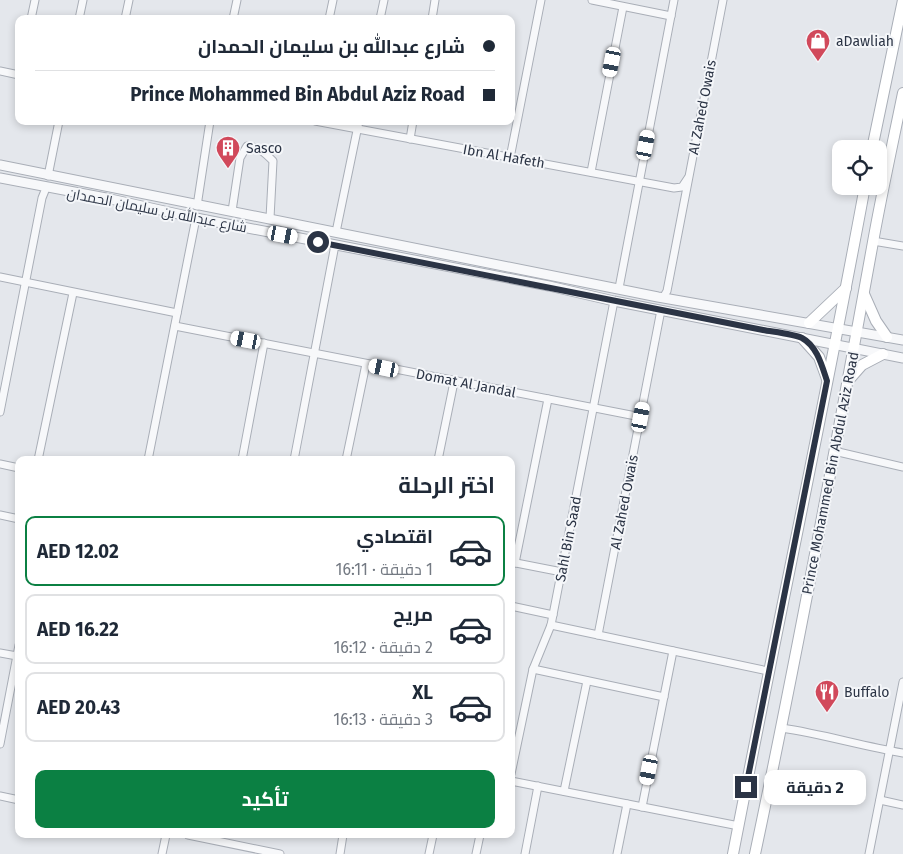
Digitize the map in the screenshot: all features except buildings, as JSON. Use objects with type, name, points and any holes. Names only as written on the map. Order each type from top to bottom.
[{"type":"main road","points":[[874,140],[903,0]]},
{"type":"main road","name":"Prince Mohammed Bin Abdul Aziz Road","points":[[755,854],[782,728],[873,241],[903,92]]},
{"type":"main road","name":"Prince Mohammed Bin Abdul Aziz Road","points":[[733,854],[834,346],[834,327],[846,288],[863,195]]},
{"type":"main road","points":[[809,323],[846,288]]},
{"type":"main road","points":[[864,294],[876,321],[887,336]]},
{"type":"main road","points":[[802,338],[820,357],[827,381]]},
{"type":"main road","points":[[847,383],[862,365],[883,354]]},
{"type":"street","points":[[32,15],[35,0]]},
{"type":"street","points":[[80,15],[83,0]]},
{"type":"street","points":[[126,15],[129,0]]},
{"type":"street","points":[[234,15],[237,0]]},
{"type":"street","points":[[330,15],[333,0]]},
{"type":"street","points":[[381,15],[384,0]]},
{"type":"street","points":[[433,15],[435,0]]},
{"type":"street","points":[[510,158],[541,0]]},
{"type":"street","points":[[592,0],[671,16]]},
{"type":"street","points":[[619,288],[674,0]]},
{"type":"street","name":"Al Zahed Owais","points":[[658,297],[664,296],[667,291],[724,0]]},
{"type":"street","points":[[591,172],[623,7]]},
{"type":"street","points":[[0,71],[15,74]]},
{"type":"street","points":[[48,176],[58,125]]},
{"type":"street","points":[[198,206],[209,125]]},
{"type":"street","name":"Ibn Al Hafeth","points":[[334,125],[674,188],[682,186],[688,178]]},
{"type":"street","points":[[336,232],[358,125]]},
{"type":"street","points":[[410,139],[412,125]]},
{"type":"street","points":[[232,211],[240,158],[247,146],[254,147],[263,151],[273,161],[270,218]]},
{"type":"street","name":"شارع عبدالله بن سليمان الحمدان","points":[[0,165],[658,297],[903,340]]},
{"type":"street","name":"شارع عبدالله بن سليمان الحمدان","points":[[0,178],[549,286],[834,346],[903,358]]},
{"type":"street","points":[[0,412],[42,198],[46,188]]},
{"type":"street","points":[[149,456],[196,218]]},
{"type":"street","points":[[873,241],[903,246]]},
{"type":"street","points":[[295,456],[316,353],[335,245]]},
{"type":"street","points":[[0,277],[73,293],[177,312]]},
{"type":"street","points":[[39,456],[73,293]]},
{"type":"street","name":"Sahl Bin Saad","points":[[515,755],[533,669],[551,625],[614,301]]},
{"type":"street","name":"Al Zahed Owais","points":[[598,635],[661,310]]},
{"type":"street","name":"Domat Al Jandal","points":[[175,326],[641,417]]},
{"type":"street","points":[[243,456],[264,343]]},
{"type":"street","points":[[347,456],[366,364]]},
{"type":"street","points":[[439,456],[454,382]]},
{"type":"street","points":[[515,553],[548,399]]},
{"type":"street","points":[[834,451],[903,466]]},
{"type":"street","points":[[0,464],[15,467]]},
{"type":"street","points":[[0,516],[15,518]]},
{"type":"street","points":[[515,562],[562,572]]},
{"type":"street","points":[[515,607],[553,614]]},
{"type":"street","points":[[551,625],[768,671]]},
{"type":"street","points":[[642,807],[673,651]]},
{"type":"street","points":[[0,653],[15,656]]},
{"type":"street","points":[[0,744],[15,666]]},
{"type":"street","points":[[533,669],[664,697]]},
{"type":"street","points":[[564,791],[587,681]]},
{"type":"street","points":[[869,854],[889,750],[901,701],[903,682]]},
{"type":"street","points":[[782,728],[903,753]]},
{"type":"street","points":[[515,782],[739,826]]},
{"type":"street","points":[[525,854],[538,786]]},
{"type":"street","points":[[0,796],[15,799]]},
{"type":"street","points":[[880,800],[903,805]]},
{"type":"street","points":[[616,854],[626,804]]},
{"type":"street","points":[[162,854],[165,838]]},
{"type":"street","points":[[203,838],[280,854]]},
{"type":"street","points":[[340,854],[343,838]]},
{"type":"street","points":[[429,854],[432,838]]},
{"type":"street","points":[[476,854],[479,838]]},
{"type":"place","name":"aDawliah","points":[[818,62]]},
{"type":"place","name":"Sasco","points":[[228,169]]},
{"type":"place","name":"Buffalo","points":[[827,713]]},
{"type":"route","points":[[318,242],[549,286],[614,301],[802,338],[820,357],[827,381],[746,787]]}]
